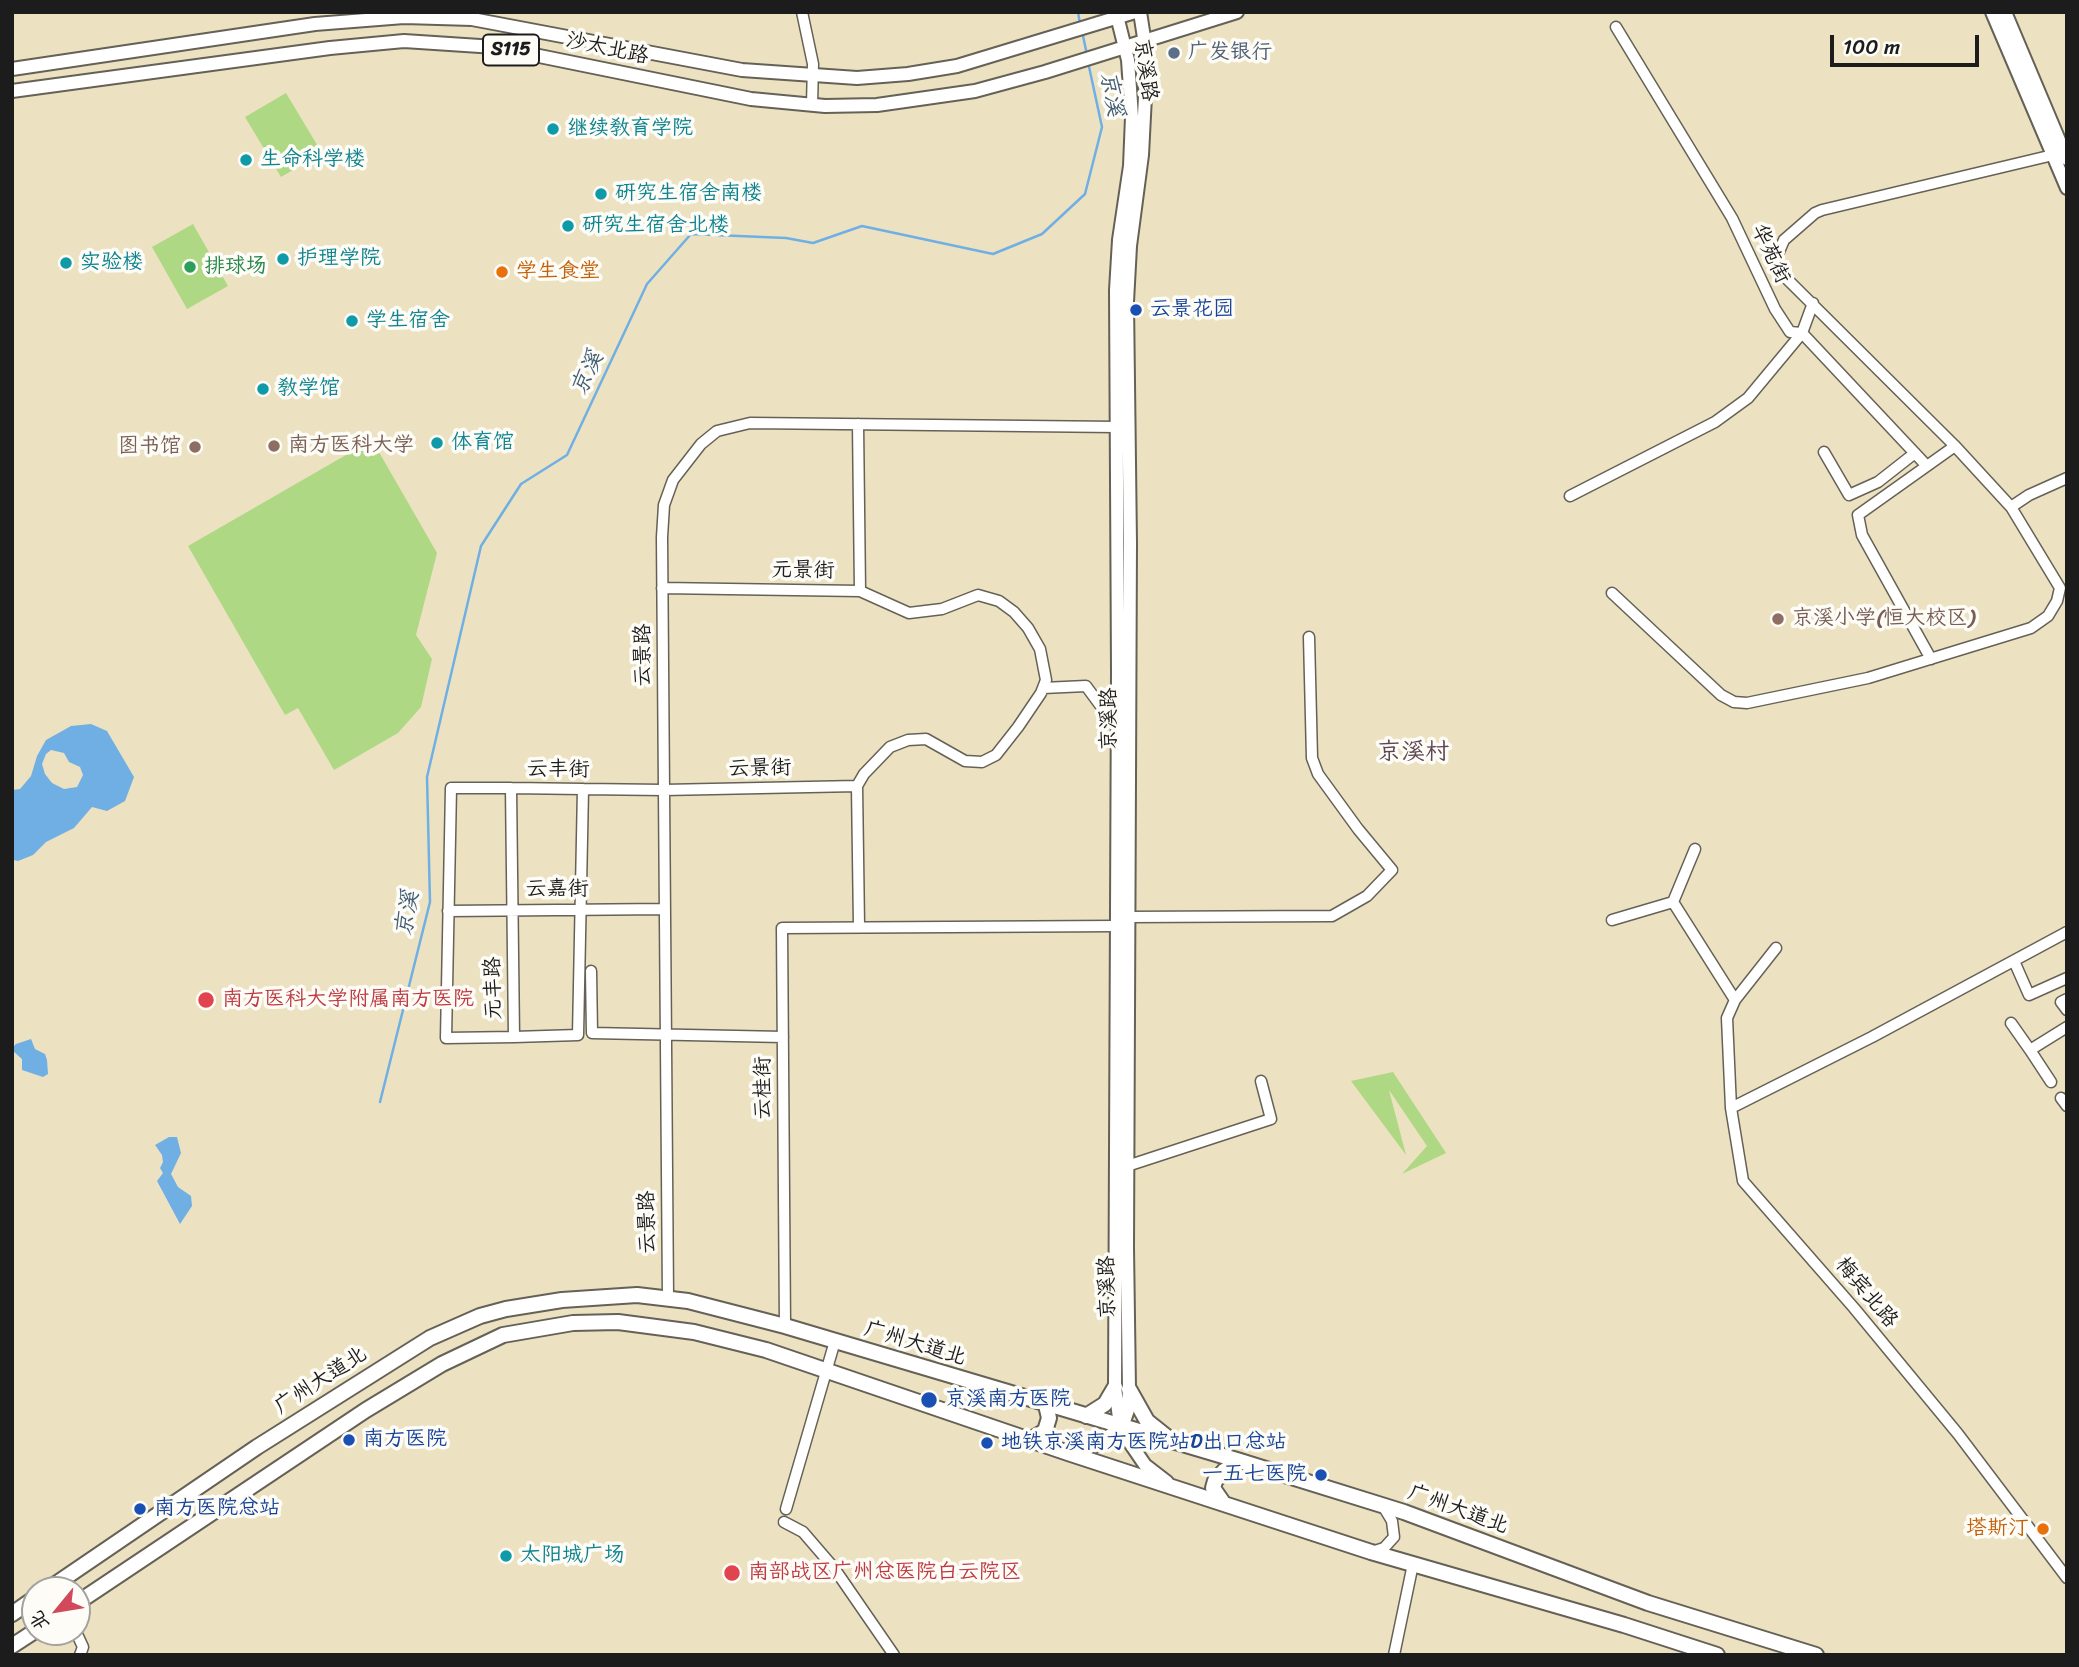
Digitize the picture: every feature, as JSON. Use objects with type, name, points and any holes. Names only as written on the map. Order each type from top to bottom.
[{"type":"highway","name":"广州大道北","points":[[68,1576],[257,1447],[430,1338],[480,1316],[522,1306],[613,1296],[668,1298],[785,1326],[1240,1461],[1453,1530],[1648,1603],[1815,1655]]},
{"type":"highway","points":[[91,1594],[415,1378],[485,1342],[503,1335],[573,1323],[638,1323],[718,1337],[828,1371],[1371,1552],[1604,1619],[1717,1655]]},
{"type":"highway","points":[[1086,1416],[1105,1404],[1122,1388],[1147,1421],[1183,1446]]},
{"type":"highway","points":[[1030,1440],[1045,1431],[1049,1419],[1046,1405]]},
{"type":"highway","points":[[1222,1502],[1213,1488],[1215,1481],[1224,1471],[1240,1461]]},
{"type":"main road","name":"沙太北路","points":[[12,69],[374,18],[472,19],[743,70],[856,78],[908,74],[957,66],[1065,35],[1117,15],[1137,12]]},
{"type":"main road","name":"京溪路","points":[[1137,12],[1147,57],[1142,155],[1130,246],[1127,302],[1130,543],[1127,1166],[1122,1388],[1116,1404],[1122,1427],[1145,1465],[1178,1488]]},
{"type":"main road","name":"沙太北路","points":[[12,91],[281,54],[404,41],[458,43],[552,57],[751,99],[812,105],[877,105],[950,96],[1009,82],[1237,12]]},
{"type":"main road","points":[[1992,12],[2067,188]]},
{"type":"main road","points":[[2004,12],[2067,159]]},
{"type":"main road","name":"京溪路","points":[[1117,15],[1125,47],[1130,88],[1132,145],[1117,265],[1116,926],[1122,1388]]},
{"type":"main road","points":[[276,30],[281,54]]},
{"type":"main road","points":[[1068,1453],[1096,1445],[1122,1427]]},
{"type":"street","points":[[802,12],[814,76],[812,105]]},
{"type":"street","name":"华苑街","points":[[1616,27],[1732,218],[1775,309],[1790,332],[1802,333],[1926,465]]},
{"type":"street","points":[[1612,593],[1721,695],[1734,702],[1748,703],[1842,685],[2031,628],[2048,616],[2057,601],[2060,588],[2011,507],[1955,446],[1787,279],[1775,261],[1784,240],[1815,213],[1834,206],[2053,155]]},
{"type":"street","points":[[1570,496],[1715,422],[1748,398],[1802,333],[1812,303]]},
{"type":"street","name":"云景路","points":[[668,1298],[663,588],[664,505],[673,480],[701,444],[717,431],[750,423],[1117,427]]},
{"type":"street","name":"元景街","points":[[663,588],[860,591],[858,424]]},
{"type":"street","points":[[1931,659],[1862,535],[1858,515],[1955,446]]},
{"type":"street","points":[[1824,452],[1849,495],[1878,482],[1915,453]]},
{"type":"street","points":[[2011,507],[2029,495],[2067,478]]},
{"type":"street","points":[[859,926],[857,786],[864,774],[890,747],[908,740],[926,739],[965,761],[982,762],[996,755],[1018,727],[1046,680],[1040,649],[1028,628],[1014,612],[999,601],[978,595],[942,609],[909,613],[860,591]]},
{"type":"street","points":[[1128,917],[1332,916],[1367,896],[1392,870],[1318,774],[1312,758],[1310,637]]},
{"type":"street","points":[[1043,688],[1086,686],[1100,705],[1118,710]]},
{"type":"street","name":"云景街","points":[[664,790],[857,786]]},
{"type":"street","name":"云丰街","points":[[451,788],[664,790]]},
{"type":"street","name":"元丰路","points":[[451,788],[446,1038],[514,1037],[511,788]]},
{"type":"street","points":[[514,1037],[578,1035],[583,789]]},
{"type":"street","points":[[1673,902],[1695,849]]},
{"type":"street","points":[[1612,920],[1673,902]]},
{"type":"street","points":[[1673,902],[1735,1000],[1776,948]]},
{"type":"street","name":"云嘉街","points":[[449,911],[665,909]]},
{"type":"street","name":"云桂街","points":[[785,1326],[782,928],[1116,926]]},
{"type":"street","points":[[1731,1108],[1872,1037],[2067,932]]},
{"type":"street","points":[[2014,961],[2029,995],[2067,978]]},
{"type":"street","points":[[591,971],[592,1033],[783,1037]]},
{"type":"street","points":[[2067,999],[2061,1002],[2067,1010]]},
{"type":"street","name":"梅宾北路","points":[[1735,1000],[1727,1018],[1731,1108],[1743,1181],[1854,1308],[1958,1434],[2067,1578]]},
{"type":"street","points":[[2011,1023],[2051,1082]]},
{"type":"street","points":[[2030,1050],[2067,1027]]},
{"type":"street","points":[[1127,1166],[1271,1119],[1261,1081]]},
{"type":"street","points":[[786,1509],[835,1341]]},
{"type":"street","points":[[1371,1552],[1384,1548],[1394,1537],[1392,1521],[1382,1506]]},
{"type":"street","points":[[784,1522],[803,1532],[834,1568],[894,1655]]},
{"type":"street","points":[[1394,1655],[1413,1564]]},
{"type":"green space","points":[[286,93],[322,153],[281,177],[245,117]]},
{"type":"green space","name":"排球场","points":[[193,224],[228,286],[187,309],[152,247]]},
{"type":"green space","points":[[372,440],[437,553],[416,635],[432,659],[421,707],[398,733],[334,770],[298,708],[285,715],[188,546]]},
{"type":"green space","points":[[1393,1072],[1446,1153],[1402,1174],[1427,1146],[1389,1090],[1406,1155],[1351,1081]]},
{"type":"water","points":[[91,724],[107,731],[134,777],[125,801],[107,811],[92,807],[74,828],[46,842],[33,855],[18,861],[13,860],[12,790],[20,789],[31,776],[37,756],[46,740],[71,726]],"holes":[[[51,750],[64,753],[69,762],[80,767],[83,775],[77,787],[64,789],[52,783],[45,774],[42,764],[46,754]]]},
{"type":"water","points":[[31,1039],[35,1049],[45,1054],[47,1060],[48,1074],[43,1077],[22,1070],[22,1059],[14,1052],[13,1047],[16,1044]]},
{"type":"water","points":[[169,1137],[177,1137],[181,1153],[171,1174],[178,1187],[191,1196],[192,1206],[180,1224],[157,1181],[163,1173],[160,1168],[163,1162],[155,1145]]},
{"type":"waterway","name":"京溪","points":[[1078,12],[1080,24]]},
{"type":"waterway","name":"京溪","points":[[1082,31],[1087,55]]},
{"type":"waterway","name":"京溪","points":[[380,1102],[430,902],[427,777],[481,546],[521,484],[567,455],[647,284],[691,234],[786,238],[813,243],[862,226],[993,254],[1042,234],[1085,194],[1102,127],[1088,62]]},
{"type":"place","name":"广发银行","points":[[1174,53]]},
{"type":"place","name":"继续教育学院","points":[[553,129]]},
{"type":"place","name":"生命科学楼","points":[[246,160]]},
{"type":"place","name":"研究生宿舍南楼","points":[[601,194]]},
{"type":"place","name":"研究生宿舍北楼","points":[[568,226]]},
{"type":"place","name":"护理学院","points":[[283,259]]},
{"type":"place","name":"实验楼","points":[[66,263]]},
{"type":"place","name":"排球场","points":[[190,267]]},
{"type":"place","name":"学生食堂","points":[[502,272]]},
{"type":"place","name":"云景花园","points":[[1136,310]]},
{"type":"place","name":"学生宿舍","points":[[352,321]]},
{"type":"place","name":"教学馆","points":[[263,389]]},
{"type":"place","name":"体育馆","points":[[437,443]]},
{"type":"place","name":"南方医科大学","points":[[274,446]]},
{"type":"place","name":"图书馆","points":[[195,447]]},
{"type":"place","name":"京溪小学(恒大校区)","points":[[1778,619]]},
{"type":"place","name":"南方医科大学附属南方医院","points":[[206,1000]]},
{"type":"place","name":"京溪南方医院","points":[[929,1400]]},
{"type":"place","name":"南方医院","points":[[349,1440]]},
{"type":"place","name":"地铁京溪南方医院站D出口总站","points":[[987,1443]]},
{"type":"place","name":"一五七医院","points":[[1321,1475]]},
{"type":"place","name":"南方医院总站","points":[[140,1509]]},
{"type":"place","name":"塔斯汀","points":[[2043,1529]]},
{"type":"place","name":"太阳城广场","points":[[506,1556]]},
{"type":"place","name":"南部战区广州总医院白云院区","points":[[732,1573]]},
{"type":"district","name":"京溪村","points":[[1413,753]]}]
